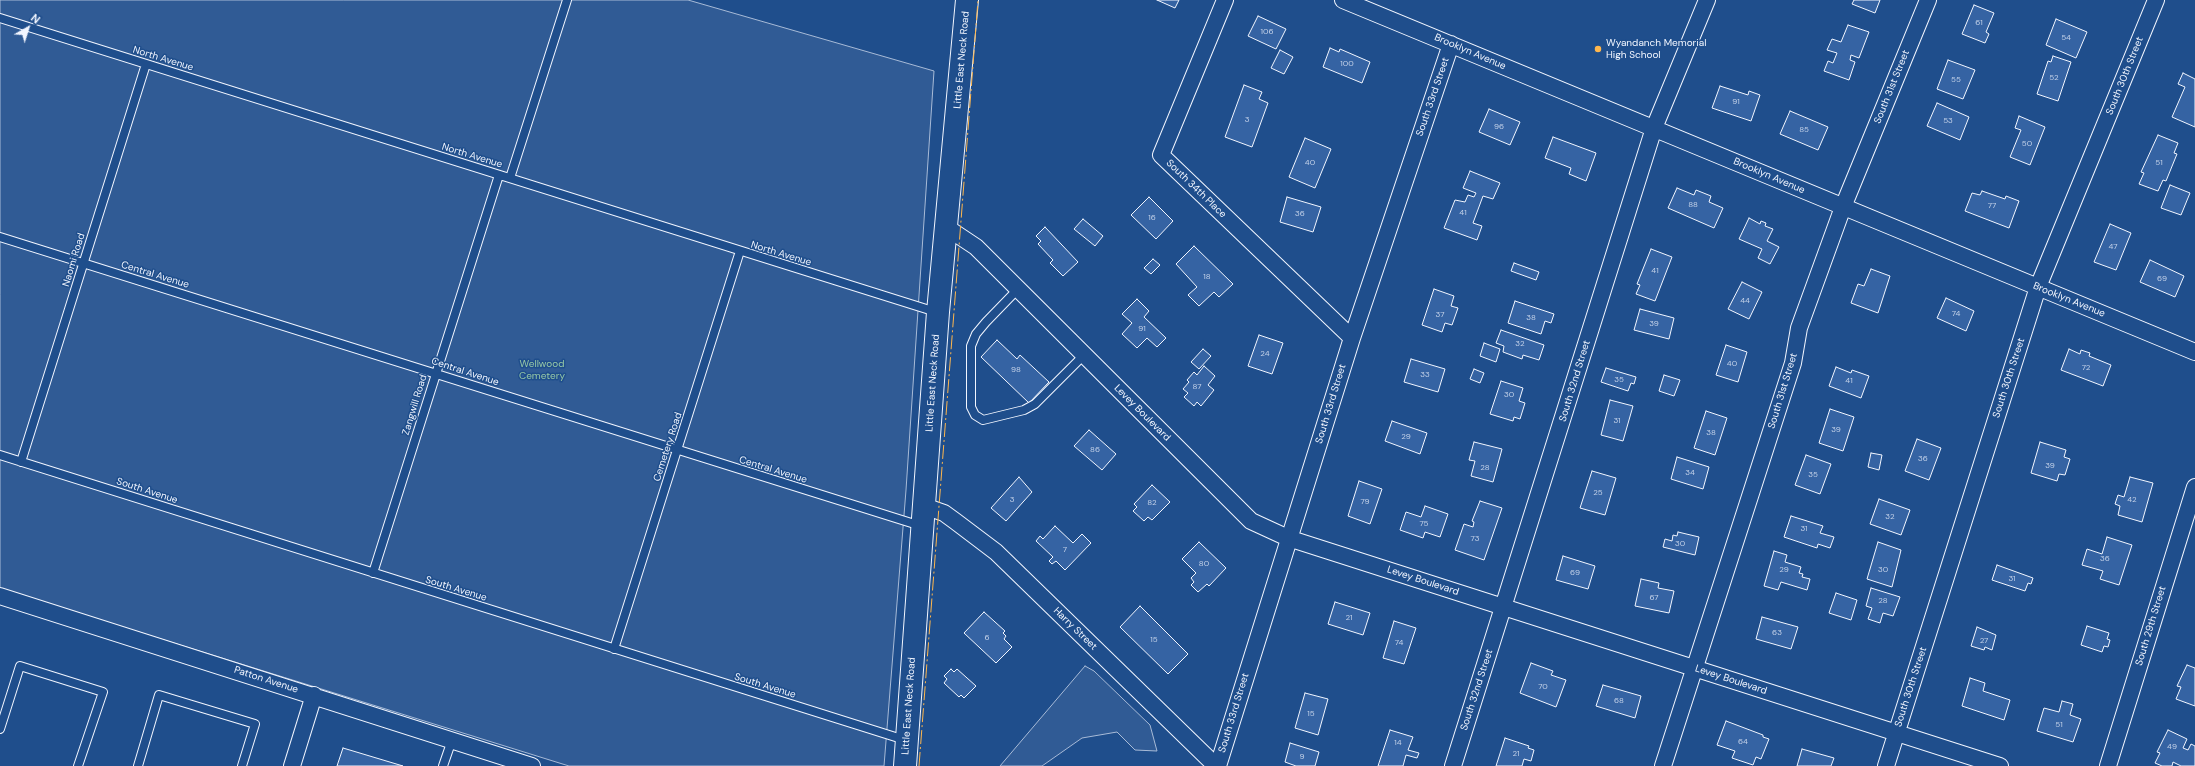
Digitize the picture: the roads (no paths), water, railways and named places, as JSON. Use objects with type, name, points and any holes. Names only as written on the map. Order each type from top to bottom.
[{"type":"main road","name":"Little East Neck Road","points":[[905,766],[938,312],[967,0]]},
{"type":"street","name":"South 34th Place","points":[[1225,0],[1162,155],[1352,338]]},
{"type":"street","name":"Brooklyn Avenue","points":[[1343,0],[2195,352]]},
{"type":"street","name":"South 32nd Street","points":[[1453,766],[1654,128],[1707,0]]},
{"type":"street","name":"South 31st Street","points":[[1663,766],[1793,363],[1799,328],[1843,207],[1928,0]]},
{"type":"street","name":"South 30th Street","points":[[1886,766],[2038,288],[2156,0]]},
{"type":"street","name":"South 33rd Street","points":[[1217,766],[1352,338],[1451,44]]},
{"type":"street","name":"Levey Boulevard","points":[[946,227],[976,247],[1251,521],[1288,538],[2000,766]]},
{"type":"street","name":"South 29th Street","points":[[2108,766],[2195,487]]},
{"type":"street","name":"Harry Street","points":[[923,517],[944,513],[956,520],[996,552],[1217,766]]},
{"type":"street","name":"Patton Avenue","points":[[0,596],[314,695],[532,766]]},
{"type":"street","points":[[292,766],[314,695]]},
{"type":"lane","points":[[510,178],[567,0]]},
{"type":"lane","name":"North Avenue","points":[[0,18],[938,312]]},
{"type":"lane","name":"Naomi Road","points":[[21,462],[146,64]]},
{"type":"lane","name":"Zangwill Road","points":[[373,573],[499,175]]},
{"type":"lane","name":"Central Avenue","points":[[0,237],[678,450],[923,517]]},
{"type":"lane","name":"Cemetery Road","points":[[614,649],[740,251]]},
{"type":"lane","points":[[1018,289],[976,334],[971,346],[971,407],[975,415],[983,420],[1024,410],[1035,404],[1084,355]]},
{"type":"lane","name":"South Avenue","points":[[0,455],[907,741]]},
{"type":"lane","points":[[0,729],[20,666],[103,692],[78,766]]},
{"type":"lane","points":[[138,766],[159,695],[255,724],[242,766]]},
{"type":"lane","points":[[444,766],[452,740]]},
{"type":"place","name":"Wyandanch Memorial High School","points":[[1598,49]]},
{"type":"park label","name":"Wellwood Cemetery","points":[[542,370]]}]
